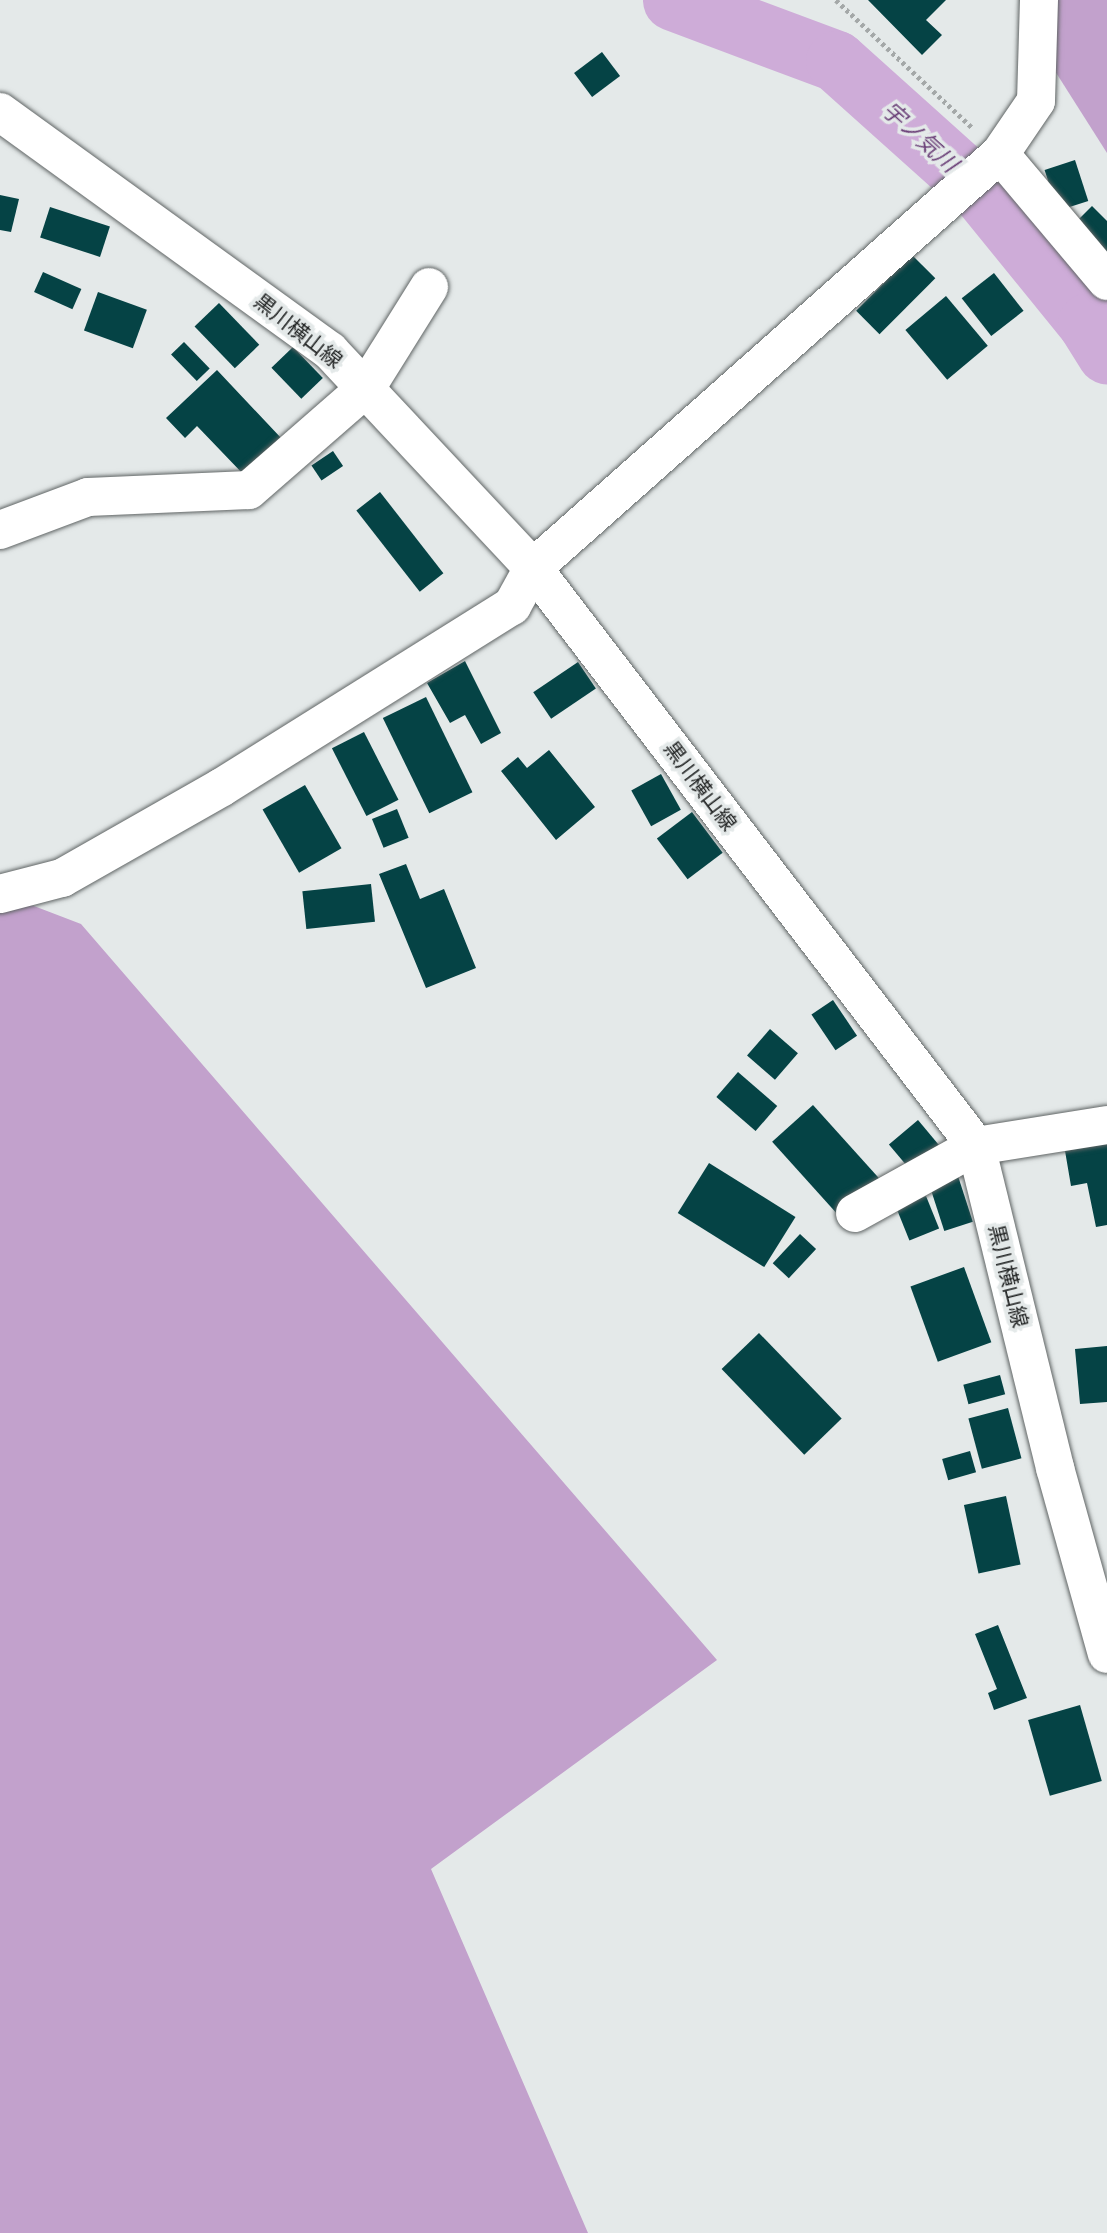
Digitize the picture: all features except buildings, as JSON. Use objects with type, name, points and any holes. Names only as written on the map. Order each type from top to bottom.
[{"type":"street","points":[[0,894],[62,878],[222,787],[512,606],[533,568],[1000,154],[1036,101],[1039,0]]},
{"type":"street","name":"黒川横山線","points":[[0,112],[330,351],[366,388],[533,568],[976,1146],[1055,1468],[1107,1654]]},
{"type":"street","points":[[1000,154],[1107,281]]},
{"type":"street","points":[[0,530],[88,497],[249,491],[366,388],[429,287]]},
{"type":"street","points":[[855,1213],[976,1146],[1107,1125]]},
{"type":"path","points":[[836,0],[1000,154]]},
{"type":"shaded area","points":[[1028,0],[1107,0],[1107,153],[1034,38]]},
{"type":"shaded area","points":[[0,893],[81,924],[717,1660],[431,1869],[588,2233],[0,2233]]},
{"type":"waterway","name":"宇ノ気川","points":[[673,0],[836,61],[980,190],[1088,323],[1107,353]]}]
